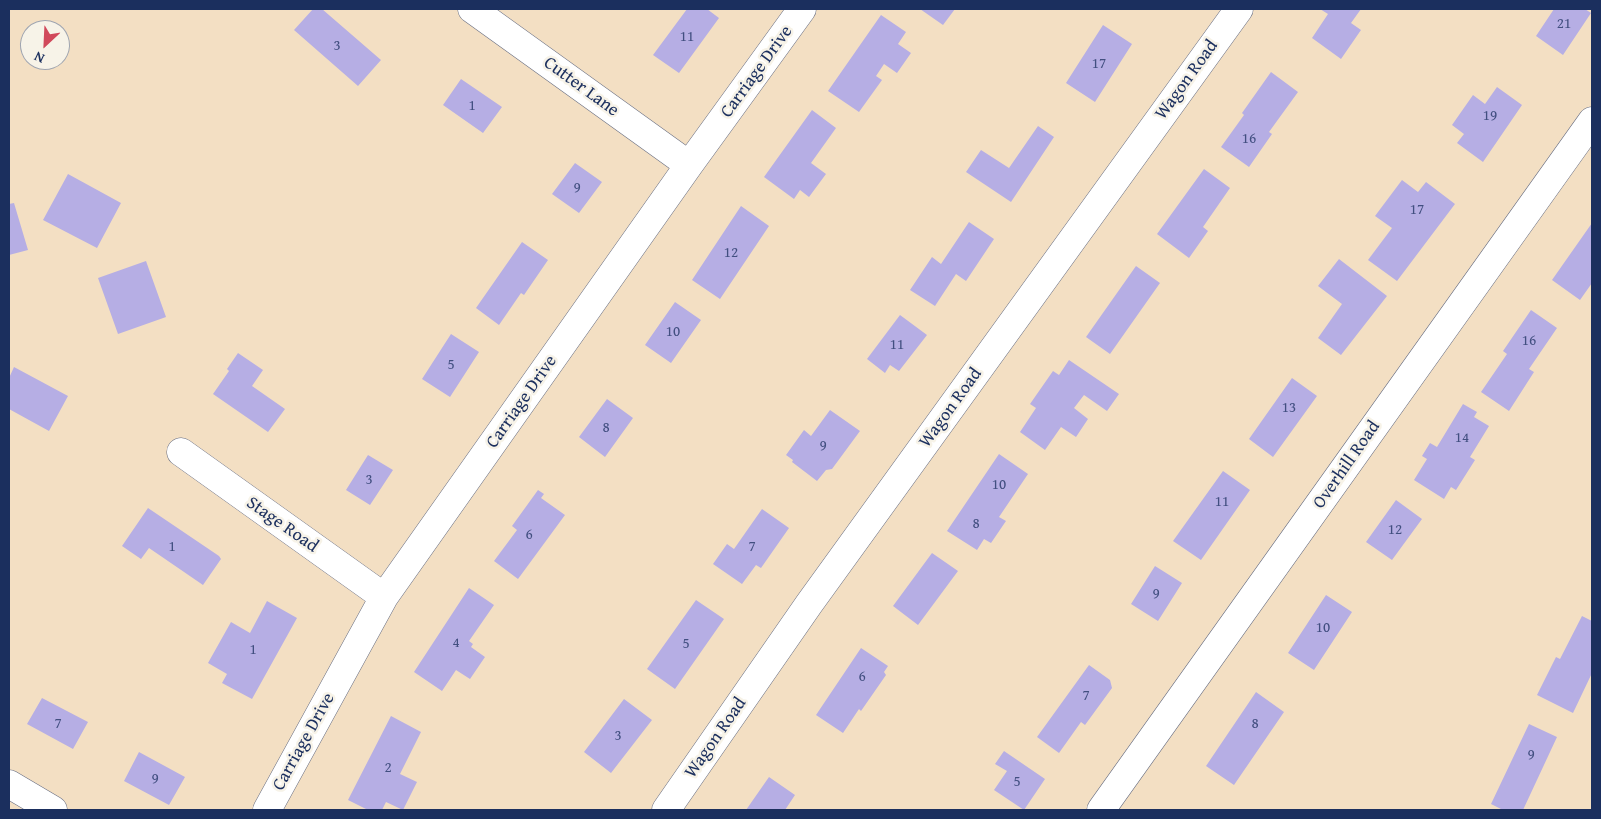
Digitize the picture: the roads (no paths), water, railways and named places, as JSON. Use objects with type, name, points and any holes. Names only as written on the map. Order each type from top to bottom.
[{"type":"street","name":"Cutter Lane","points":[[472,9],[689,165]]},
{"type":"street","name":"Carriage Drive","points":[[267,810],[384,597],[689,165],[802,9]]},
{"type":"street","name":"Wagon Road","points":[[666,810],[810,604],[1239,9]]},
{"type":"street","name":"Overhill Road","points":[[1101,810],[1592,121]]},
{"type":"street","name":"Stage Road","points":[[181,452],[384,597]]},
{"type":"street","points":[[9,784],[53,810]]}]
